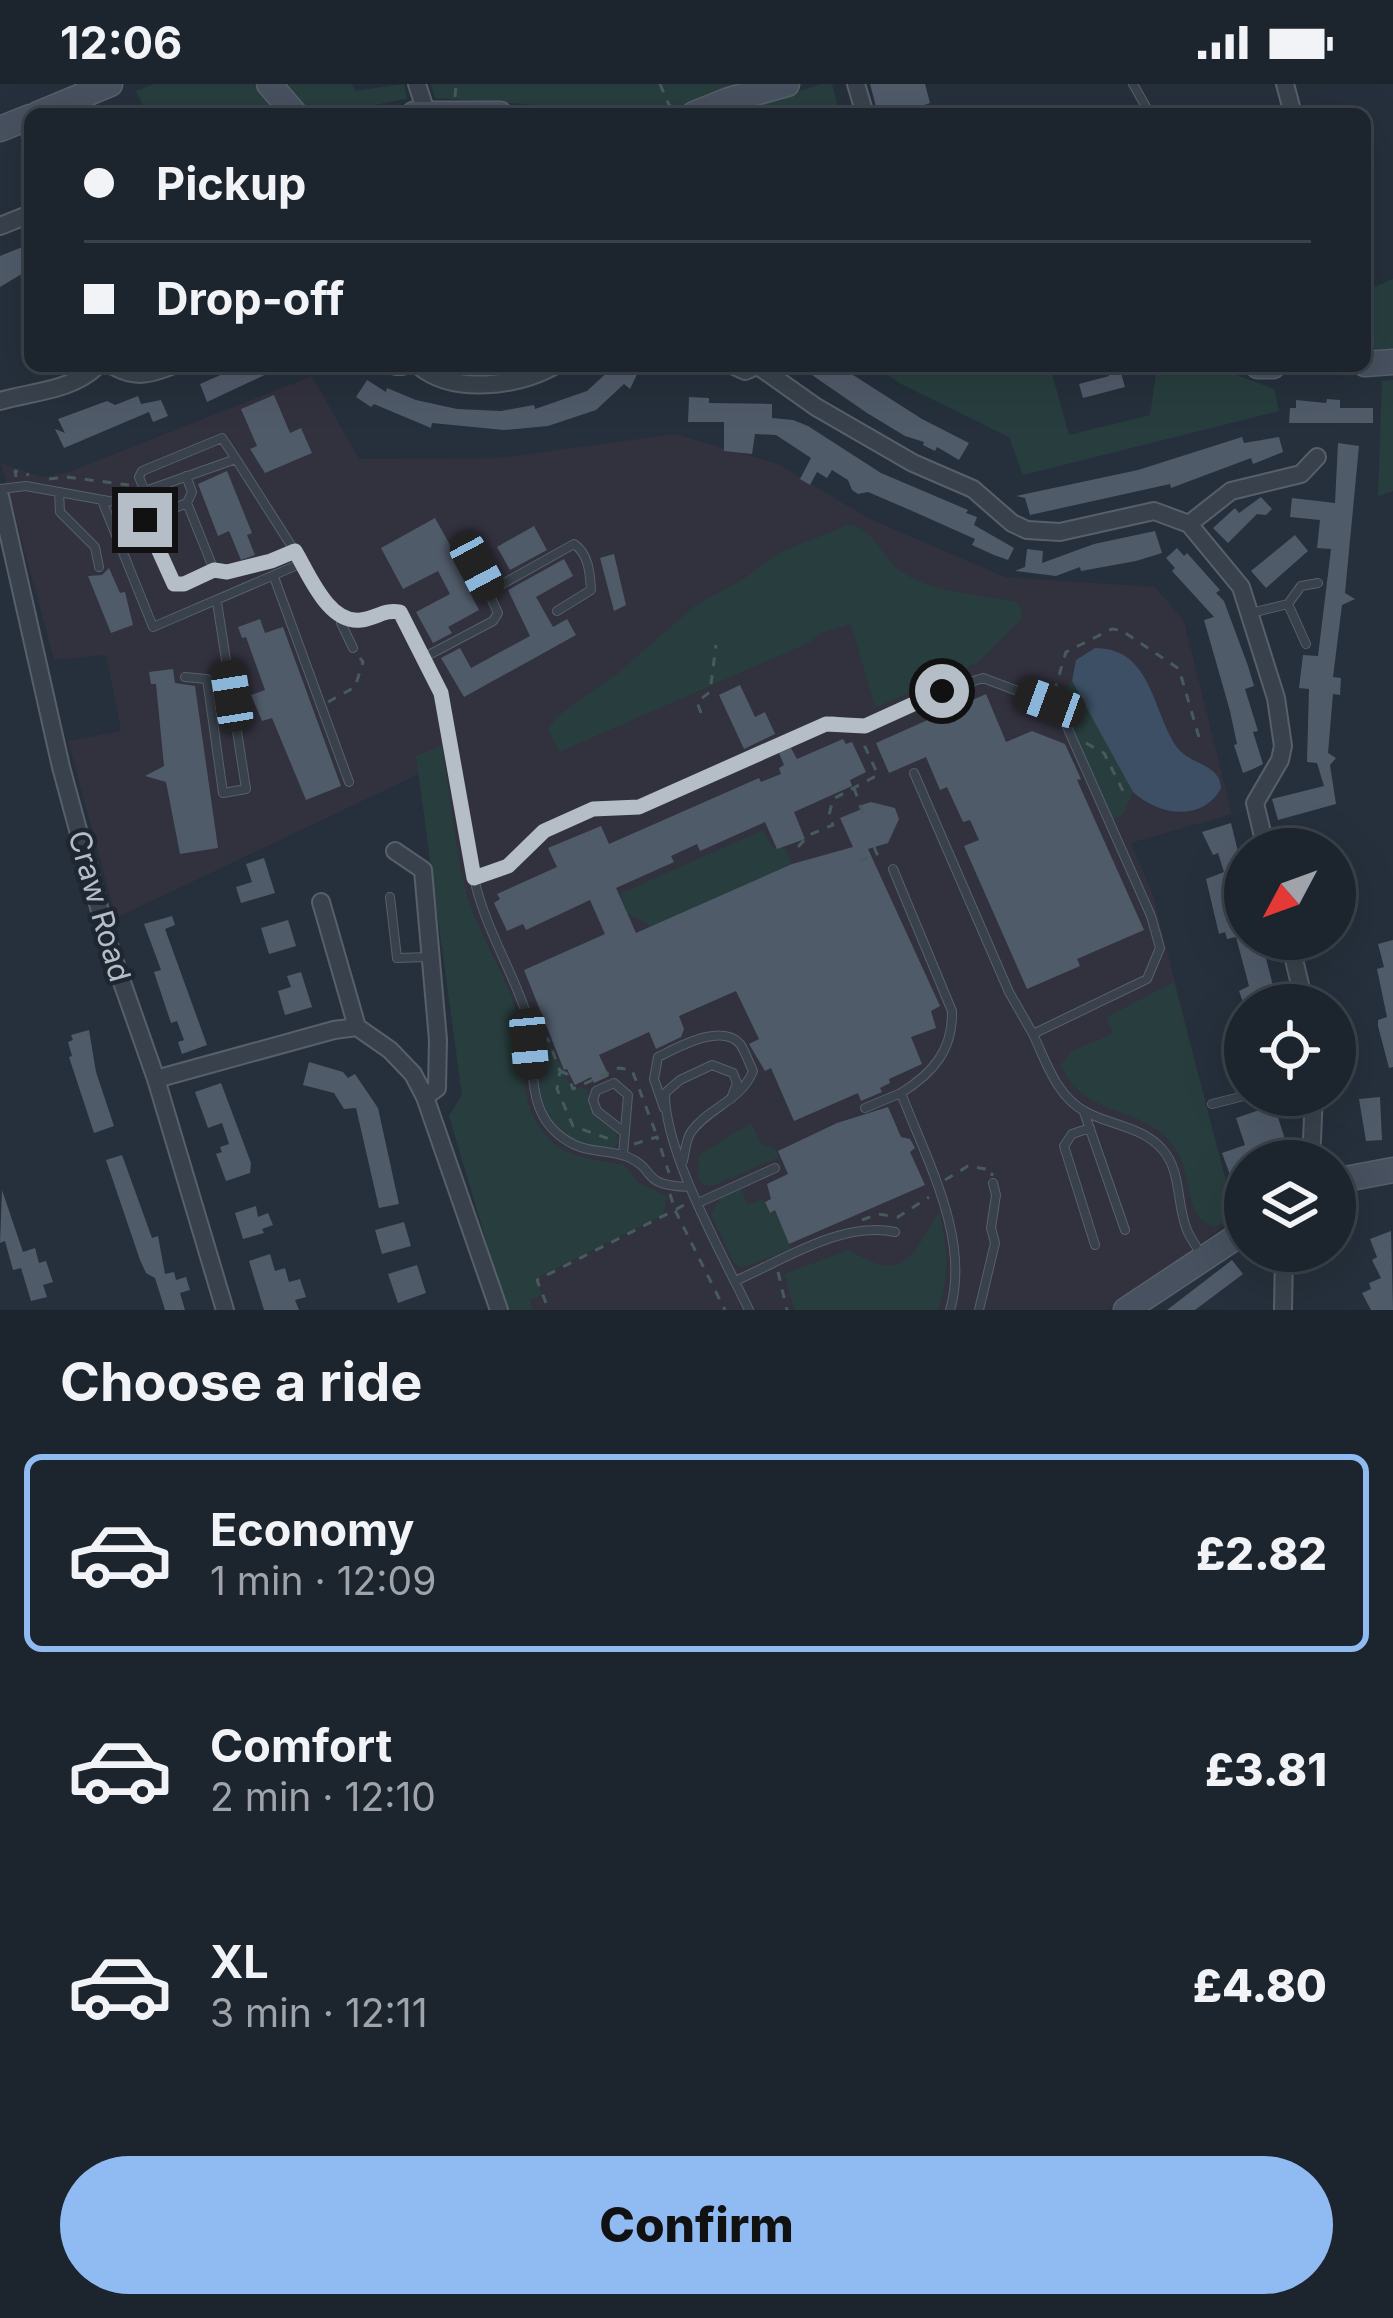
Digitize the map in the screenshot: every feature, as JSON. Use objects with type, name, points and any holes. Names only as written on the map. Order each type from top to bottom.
[{"type":"street","points":[[52,108],[110,84]]},
{"type":"street","points":[[269,84],[291,108]]},
{"type":"street","points":[[709,108],[787,84]]},
{"type":"street","points":[[0,401],[64,387],[90,372]]},
{"type":"street","points":[[126,372],[146,376],[156,372]]},
{"type":"street","points":[[427,372],[487,384],[541,372]]},
{"type":"street","points":[[766,372],[816,407],[913,463],[973,489],[1012,524],[1027,530],[1060,532],[1154,511],[1189,524],[1234,575],[1276,698],[1283,746],[1255,803],[1261,828]]},
{"type":"street","points":[[1189,524],[1231,491],[1301,474],[1317,457]]},
{"type":"street","name":"Craw Road","points":[[0,492],[61,767],[110,949],[225,1310]]},
{"type":"street","points":[[394,850],[423,870],[437,1088],[425,1097]]},
{"type":"street","points":[[321,902],[358,1027],[413,1074],[425,1097],[499,1310]]},
{"type":"street","points":[[155,1079],[358,1027]]},
{"type":"street","points":[[1356,1177],[1393,1170]]},
{"type":"street","points":[[1132,1308],[1224,1246]]},
{"type":"street","points":[[1283,1310],[1284,1272]]},
{"type":"lane","points":[[143,487],[142,470],[222,438],[331,608],[342,617],[360,620],[389,610],[400,612],[441,693],[474,878],[482,911],[525,1011],[538,1109],[547,1125],[577,1146],[623,1155],[661,1185],[690,1187]]},
{"type":"lane","points":[[0,492],[17,485],[103,503],[236,459]]},
{"type":"lane","points":[[186,476],[192,492],[187,503],[145,520],[169,580],[184,584],[214,570],[237,570],[295,551]]},
{"type":"lane","points":[[58,492],[60,512],[95,547],[98,567]]},
{"type":"lane","points":[[103,503],[153,626],[302,563]]},
{"type":"lane","points":[[187,503],[214,570]]},
{"type":"lane","points":[[490,591],[574,544],[590,571],[591,590],[556,611]]},
{"type":"lane","points":[[423,658],[493,621],[498,613],[477,567]]},
{"type":"lane","points":[[274,577],[349,782]]},
{"type":"lane","points":[[1250,614],[1288,604],[1301,586],[1318,583]]},
{"type":"lane","points":[[185,677],[207,679],[223,793],[246,789],[218,602]]},
{"type":"lane","points":[[1288,604],[1306,644]]},
{"type":"lane","points":[[342,617],[353,648]]},
{"type":"lane","points":[[474,878],[508,866],[544,831],[593,809],[639,807],[826,724],[865,726],[983,678],[1052,698],[1151,916],[1160,948],[1147,979],[1034,1034]]},
{"type":"lane","points":[[914,773],[1009,992],[1056,1083],[1084,1111],[1146,1136],[1162,1149],[1172,1164],[1186,1230],[1204,1260]]},
{"type":"lane","points":[[865,1108],[901,1093],[939,1061],[952,1023],[950,999],[893,869]]},
{"type":"lane","points":[[902,890],[915,884]]},
{"type":"lane","points":[[390,897],[397,958],[430,957]]},
{"type":"lane","points":[[683,1162],[689,1134],[742,1092],[753,1071],[740,1043],[726,1036],[696,1040],[658,1057],[654,1079],[690,1187],[749,1310]]},
{"type":"lane","points":[[665,1112],[665,1093],[712,1065],[734,1073],[737,1083],[731,1099]]},
{"type":"lane","points":[[623,1155],[628,1095],[614,1083],[596,1091],[593,1100],[597,1111],[624,1132]]},
{"type":"lane","points":[[901,1093],[937,1189],[955,1256],[950,1310]]},
{"type":"lane","points":[[1212,1104],[1224,1101]]},
{"type":"lane","points":[[1084,1111],[1125,1230]]},
{"type":"lane","points":[[1090,1128],[1072,1134],[1064,1146],[1095,1245]]},
{"type":"lane","points":[[698,1203],[776,1168]]},
{"type":"lane","points":[[979,1310],[995,1243],[993,1183]]},
{"type":"lane","points":[[735,1281],[838,1236],[871,1227],[895,1232]]},
{"type":"path","points":[[17,485],[15,471],[30,476]]},
{"type":"path","points":[[45,480],[67,477],[143,487]]},
{"type":"path","points":[[1064,700],[1052,698],[1066,652],[1112,629],[1121,630],[1179,669],[1201,744]]},
{"type":"path","points":[[701,713],[697,702],[710,692],[716,645]]},
{"type":"path","points":[[322,706],[356,688],[363,662],[353,648]]},
{"type":"path","points":[[798,847],[833,824],[829,815],[833,799],[878,776],[855,723]]},
{"type":"path","points":[[1082,738],[1104,754],[1125,795]]},
{"type":"path","points":[[854,786],[862,814]]},
{"type":"path","points":[[874,847],[877,854]]},
{"type":"path","points":[[860,861],[885,855],[893,869]]},
{"type":"path","points":[[560,1071],[567,1073],[573,1089],[582,1085]]},
{"type":"path","points":[[838,1236],[836,1230],[878,1214],[898,1217],[968,1166],[992,1170],[993,1183]]},
{"type":"path","points":[[546,1303],[537,1280],[676,1210],[724,1310]]},
{"type":"path","points":[[778,1270],[787,1310]]},
{"type":"shaded area","points":[[312,376],[359,459],[498,458],[675,434],[778,464],[868,518],[1005,577],[1155,587],[1184,621],[1232,814],[1131,843],[1153,895],[1224,1176],[1224,1227],[1108,1310],[507,1310],[449,1116],[462,1095],[419,774],[116,918],[68,741],[121,731],[106,655],[54,660],[1,463],[42,477],[66,473]]},
{"type":"shaded area","points":[[1095,648],[1114,651],[1139,669],[1176,746],[1216,774],[1221,788],[1213,799],[1180,812],[1155,806],[1133,792],[1072,681],[1076,660]]},
{"type":"green space","points":[[154,84],[253,84],[272,108],[144,108],[136,91]]},
{"type":"green space","points":[[281,84],[352,84],[355,91],[404,84],[407,99],[358,108],[301,108]]},
{"type":"green space","points":[[431,84],[754,84],[681,108],[578,108],[435,98]]},
{"type":"green space","points":[[832,84],[838,108],[747,108]]},
{"type":"green space","points":[[1393,279],[1393,353],[1371,352],[1371,288]]},
{"type":"green space","points":[[884,372],[1052,372],[1069,435],[1150,415],[1156,372],[1229,372],[1274,389],[1279,411],[1023,475],[1009,437]]},
{"type":"green space","points":[[1393,380],[1393,491],[1378,496],[1382,381]]},
{"type":"green space","points":[[850,524],[867,533],[905,574],[945,590],[1016,602],[1022,618],[977,663],[881,705],[875,706],[851,624],[821,633],[808,643],[559,752],[548,729],[558,716],[618,673],[696,605],[779,553]]},
{"type":"green space","points":[[1072,681],[1133,792],[1123,814],[1112,820],[1061,699]]},
{"type":"green space","points":[[442,745],[466,893],[517,1013],[526,1094],[537,1124],[564,1150],[624,1165],[639,1183],[667,1196],[663,1215],[536,1278],[542,1295],[530,1300],[533,1310],[507,1310],[449,1116],[462,1095],[416,756]]},
{"type":"green space","points":[[763,830],[773,848],[785,848],[794,871],[660,950],[647,923],[627,913],[620,894]]},
{"type":"green space","points":[[1174,982],[1224,1173],[1224,1222],[1215,1227],[1197,1213],[1183,1164],[1168,1139],[1140,1120],[1094,1101],[1069,1080],[1061,1064],[1073,1050],[1113,1034],[1107,1017]]},
{"type":"green space","points":[[532,1005],[572,1090],[589,1091],[592,1111],[617,1134],[618,1143],[612,1149],[583,1145],[563,1135],[550,1119],[538,1077]]},
{"type":"green space","points":[[751,1123],[761,1144],[775,1149],[779,1157],[713,1186],[704,1185],[698,1177],[699,1155]]},
{"type":"green space","points":[[741,1189],[748,1205],[763,1199],[769,1213],[775,1211],[791,1249],[742,1268],[734,1263],[711,1214],[720,1198]]},
{"type":"green space","points":[[939,1212],[946,1261],[938,1310],[795,1310],[784,1274],[849,1250],[883,1265],[895,1265],[914,1252]]},
{"type":"building","points":[[870,84],[925,84],[930,103],[916,108],[876,108]]},
{"type":"building","points":[[24,246],[24,273],[0,287],[0,256]]},
{"type":"building","points":[[227,372],[271,372],[207,402],[200,384]]},
{"type":"building","points":[[608,372],[638,372],[630,389],[624,384],[596,410],[548,426],[504,430],[432,423],[431,428],[356,397],[367,380],[386,392],[387,388],[416,400],[457,409],[501,411],[534,405],[535,409],[587,391]]},
{"type":"building","points":[[808,372],[848,372],[969,443],[959,460],[867,413]]},
{"type":"building","points":[[1108,372],[1121,372],[1125,387],[1083,398],[1079,384],[1109,376]]},
{"type":"building","points":[[274,395],[290,433],[301,428],[312,453],[265,473],[250,449],[257,446],[241,409]]},
{"type":"building","points":[[138,396],[141,404],[161,400],[168,416],[153,422],[149,412],[64,448],[55,429],[65,433],[58,419],[107,401],[115,405]]},
{"type":"building","points":[[689,397],[709,398],[709,403],[772,404],[772,418],[808,426],[881,473],[968,510],[977,517],[974,525],[1014,548],[1008,560],[994,555],[972,545],[975,539],[868,492],[858,494],[832,470],[827,478],[817,472],[810,485],[800,479],[811,458],[776,435],[755,434],[752,454],[724,451],[724,422],[688,422]]},
{"type":"building","points":[[1327,399],[1340,400],[1340,408],[1373,408],[1373,423],[1289,423],[1296,400],[1326,403]]},
{"type":"building","points":[[1242,437],[1244,443],[1279,437],[1283,452],[1253,464],[1251,458],[1171,488],[1170,484],[1030,515],[1025,498],[1016,496],[1138,470]]},
{"type":"building","points":[[1338,443],[1359,446],[1345,593],[1355,599],[1342,605],[1333,677],[1341,678],[1340,695],[1333,694],[1328,753],[1336,758],[1330,765],[1336,804],[1278,820],[1272,799],[1324,786],[1317,763],[1307,762],[1309,689],[1299,688],[1303,655],[1318,656],[1331,549],[1317,548],[1320,520],[1290,517],[1292,498],[1335,503]]},
{"type":"building","points":[[227,471],[252,533],[247,535],[255,555],[241,560],[229,531],[218,536],[198,484]]},
{"type":"building","points":[[1261,497],[1272,509],[1266,515],[1257,514],[1228,543],[1213,528],[1235,508],[1239,513]]},
{"type":"building","points":[[435,518],[460,563],[468,559],[470,563],[477,586],[469,591],[479,610],[448,627],[452,633],[433,643],[416,612],[450,594],[438,571],[403,589],[381,548]]},
{"type":"building","points":[[534,526],[547,550],[510,570],[497,547]]},
{"type":"building","points":[[1155,531],[1162,553],[1136,561],[1081,571],[1080,567],[1056,576],[1015,571],[1025,567],[1027,549],[1043,551],[1042,563],[1094,544]]},
{"type":"building","points":[[1295,535],[1308,551],[1266,588],[1251,571]]},
{"type":"building","points":[[1177,548],[1220,590],[1216,593],[1224,601],[1254,686],[1245,689],[1263,764],[1243,773],[1204,620],[1214,617],[1172,571],[1175,568],[1166,558]]},
{"type":"building","points":[[614,554],[626,605],[614,611],[600,558]]},
{"type":"building","points":[[564,559],[573,576],[536,597],[553,627],[567,619],[576,635],[464,697],[441,658],[460,648],[471,668],[530,636],[508,590]]},
{"type":"building","points":[[109,568],[120,593],[125,592],[133,625],[111,633],[88,576],[102,575]]},
{"type":"building","points":[[260,619],[265,633],[283,627],[341,786],[306,800],[272,718],[262,721],[251,695],[265,690],[238,627]]},
{"type":"building","points":[[173,669],[175,683],[195,686],[218,848],[180,854],[166,782],[145,776],[164,766],[156,684],[151,684],[149,672]]},
{"type":"building","points":[[740,685],[755,717],[765,712],[775,734],[744,749],[719,695]]},
{"type":"building","points":[[986,694],[1006,742],[1032,731],[1065,744],[1144,930],[1077,959],[1080,966],[1027,989],[964,846],[979,840],[970,820],[963,822],[947,787],[940,790],[926,757],[889,773],[876,743]]},
{"type":"building","points":[[843,739],[846,744],[852,742],[866,772],[850,780],[852,786],[794,812],[805,839],[777,849],[765,822],[700,851],[697,844],[671,856],[674,862],[616,888],[636,933],[792,864],[853,847],[840,818],[862,805],[871,802],[895,808],[899,819],[888,843],[868,849],[940,1006],[931,1011],[936,1028],[911,1037],[922,1064],[889,1079],[880,1088],[882,1092],[861,1101],[858,1093],[794,1121],[771,1068],[765,1071],[749,1044],[759,1039],[736,991],[679,1016],[684,1029],[681,1037],[656,1049],[649,1032],[599,1055],[609,1076],[594,1083],[591,1077],[575,1085],[564,1070],[524,970],[605,934],[590,900],[526,930],[523,924],[507,931],[494,903],[500,899],[497,894],[557,867],[548,848],[601,826],[609,844],[759,778],[761,782],[781,774],[779,768],[784,765],[779,753],[791,748],[797,759]]},
{"type":"building","points":[[1231,823],[1232,828],[1224,828],[1224,872],[1218,853],[1213,855],[1202,832]]},
{"type":"building","points":[[264,858],[275,893],[241,903],[236,887],[252,882],[246,864]]},
{"type":"building","points":[[1224,872],[1224,932],[1219,934],[1206,879]]},
{"type":"building","points":[[172,916],[175,925],[165,929],[207,1045],[182,1054],[178,1042],[184,1040],[177,1021],[171,1023],[154,972],[161,970],[144,924]]},
{"type":"building","points":[[288,920],[296,946],[269,954],[261,928]]},
{"type":"building","points":[[1393,940],[1393,1067],[1389,1068],[1378,1026],[1378,1020],[1387,1017],[1377,969],[1384,967],[1378,944]]},
{"type":"building","points":[[1242,960],[1266,960],[1273,984],[1248,984]]},
{"type":"building","points":[[301,972],[312,1007],[285,1015],[278,991],[291,987],[287,976]]},
{"type":"building","points":[[89,1030],[96,1072],[114,1126],[94,1133],[68,1042],[73,1040],[71,1035]]},
{"type":"building","points":[[309,1062],[343,1072],[348,1078],[355,1074],[378,1108],[399,1204],[379,1208],[356,1108],[344,1109],[334,1093],[303,1085]]},
{"type":"building","points":[[221,1083],[251,1163],[250,1173],[226,1181],[216,1154],[229,1144],[222,1123],[208,1128],[195,1092]]},
{"type":"building","points":[[1380,1097],[1382,1140],[1366,1141],[1359,1099]]},
{"type":"building","points":[[888,1107],[901,1137],[910,1139],[915,1148],[910,1152],[925,1185],[789,1244],[775,1210],[770,1213],[765,1202],[771,1199],[767,1184],[788,1174],[778,1151],[837,1123]]},
{"type":"building","points":[[1278,1116],[1285,1140],[1243,1140],[1236,1118]]},
{"type":"building","points":[[122,1155],[152,1238],[158,1236],[165,1274],[174,1272],[176,1280],[186,1277],[190,1290],[180,1293],[185,1310],[165,1310],[155,1278],[146,1273],[140,1260],[106,1160]]},
{"type":"building","points":[[2,1190],[23,1252],[35,1248],[39,1263],[46,1261],[53,1282],[43,1285],[47,1297],[31,1301],[21,1268],[13,1270],[5,1241],[0,1243]]},
{"type":"building","points":[[256,1206],[258,1217],[268,1213],[273,1225],[243,1239],[235,1213]]},
{"type":"building","points":[[404,1222],[411,1246],[382,1254],[375,1230]]},
{"type":"building","points":[[1391,1231],[1393,1310],[1371,1310],[1362,1293],[1381,1278],[1372,1260],[1377,1257],[1370,1239]]},
{"type":"building","points":[[270,1254],[275,1271],[285,1268],[289,1282],[300,1279],[306,1297],[295,1300],[299,1310],[264,1310],[249,1261]]},
{"type":"building","points":[[417,1265],[426,1293],[398,1303],[388,1274]]},
{"type":"building","points":[[1224,1266],[1224,1272],[1243,1274],[1195,1310],[1167,1310]]},
{"type":"route","points":[[145,520],[174,584],[295,551],[331,608],[342,617],[360,620],[389,610],[400,612],[441,693],[474,878],[508,866],[544,831],[593,809],[639,807],[826,724],[865,726],[942,691]]}]
